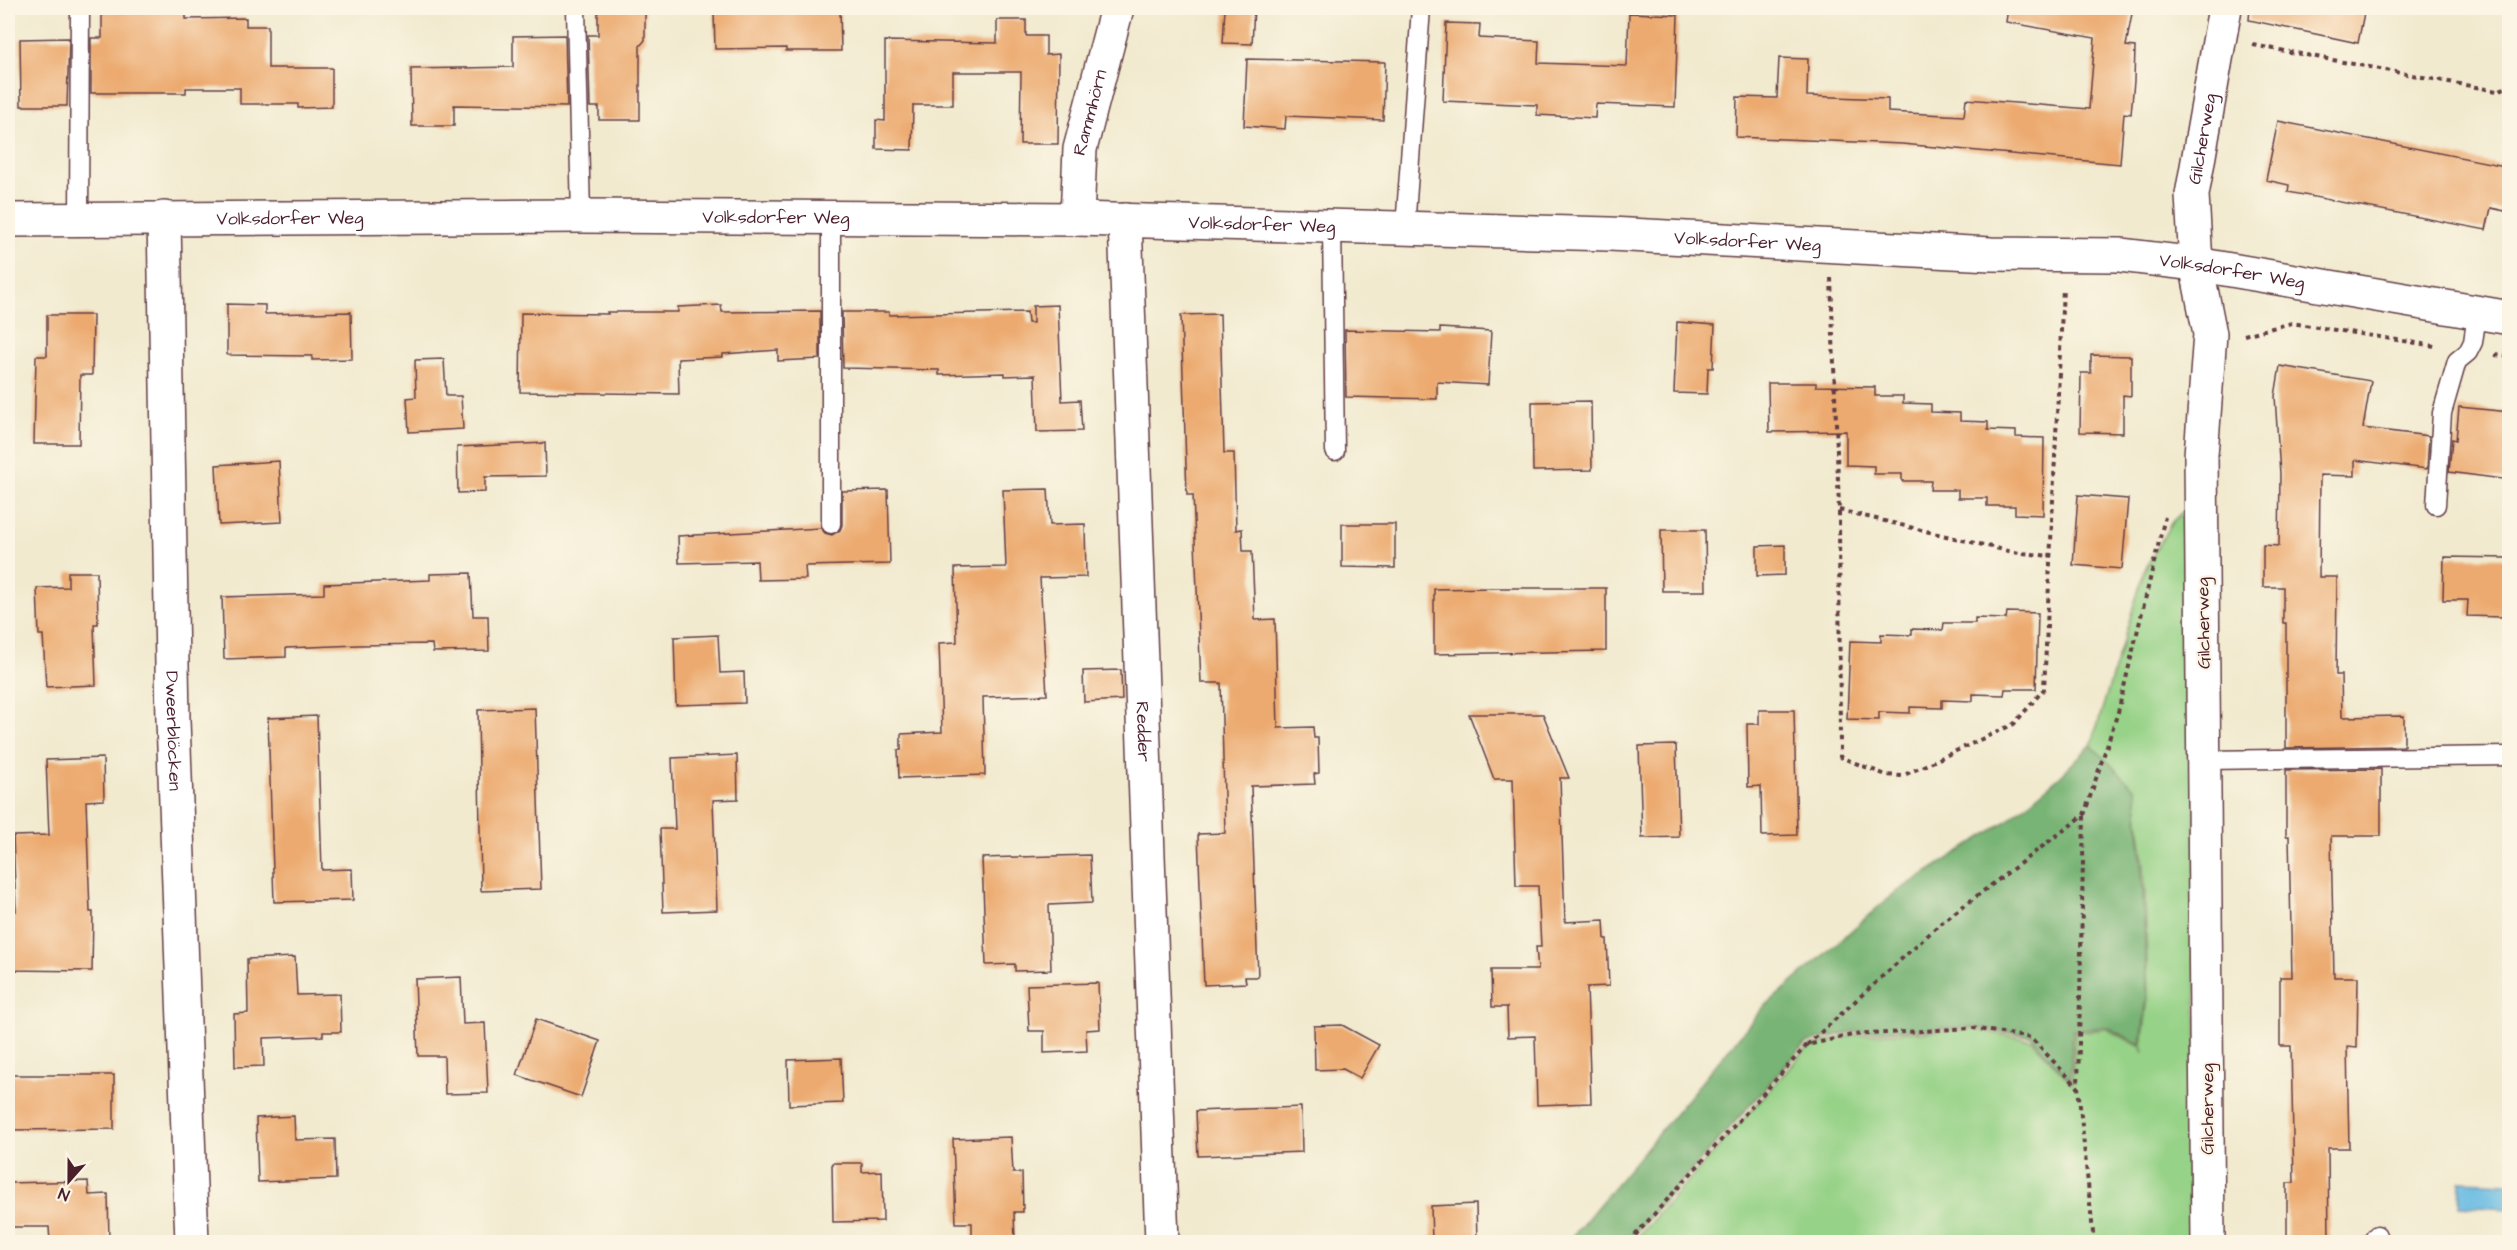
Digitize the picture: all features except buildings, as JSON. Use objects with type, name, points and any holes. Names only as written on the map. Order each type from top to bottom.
[{"type":"street","name":"Rammhörn","points":[[1077,219],[1080,149],[1117,8]]},
{"type":"street","name":"Gilcherweg","points":[[2208,1242],[2201,455],[2210,334],[2196,264],[2192,195],[2222,23]]},
{"type":"street","name":"Volksdorfer Weg","points":[[8,220],[581,216],[1077,219],[1611,234],[1991,254],[2120,255],[2196,264],[2510,318]]},
{"type":"street","name":"Dweerblöcken","points":[[164,218],[173,720],[192,1242]]},
{"type":"street","name":"Redder","points":[[1125,220],[1162,1242]]},
{"type":"lane","points":[[79,219],[80,8]]},
{"type":"lane","points":[[576,8],[581,216]]},
{"type":"lane","points":[[1405,228],[1420,8]]},
{"type":"lane","points":[[831,218],[831,524]]},
{"type":"lane","points":[[1332,226],[1335,451]]},
{"type":"lane","points":[[2436,505],[2442,414],[2457,361],[2468,352],[2473,342],[2477,314]]},
{"type":"lane","points":[[2205,760],[2510,756]]},
{"type":"path","points":[[2222,23],[2497,91],[2510,86]]},
{"type":"path","points":[[1830,245],[1839,510],[1840,757],[1886,775],[1902,776],[2014,724],[2044,689],[2065,255]]},
{"type":"path","points":[[2237,334],[2248,334],[2292,323],[2510,357]]},
{"type":"path","points":[[1839,510],[2012,552],[2051,556]]},
{"type":"path","points":[[2094,1242],[2078,1087],[2083,955],[2084,815],[2118,712],[2166,511]]},
{"type":"path","points":[[1629,1242],[1807,1045],[1941,922],[2084,815]]},
{"type":"path","points":[[1807,1045],[1852,1035],[1973,1028],[2031,1038],[2078,1087]]},
{"type":"green space","points":[[2193,502],[2198,1242],[1776,1242],[1758,1238],[1751,1242],[1633,1242],[1808,1047],[1852,1035],[1973,1029],[2032,1040],[2072,1084],[2075,1032],[2107,1029],[2141,1047],[2144,1053],[2142,1046],[2148,998],[2144,867],[2136,791],[2091,746],[2145,569],[2172,522]]},
{"type":"green space","points":[[2091,745],[2136,790],[2142,866],[2147,997],[2141,1045],[2107,1027],[2073,1030],[2070,1080],[2031,1036],[1973,1027],[1851,1032],[1806,1043],[1627,1242],[1568,1242],[1763,1008],[1892,895],[2007,821],[2060,776]]},
{"type":"water","points":[[2460,1181],[2509,1183],[2509,1209],[2459,1206]]}]
